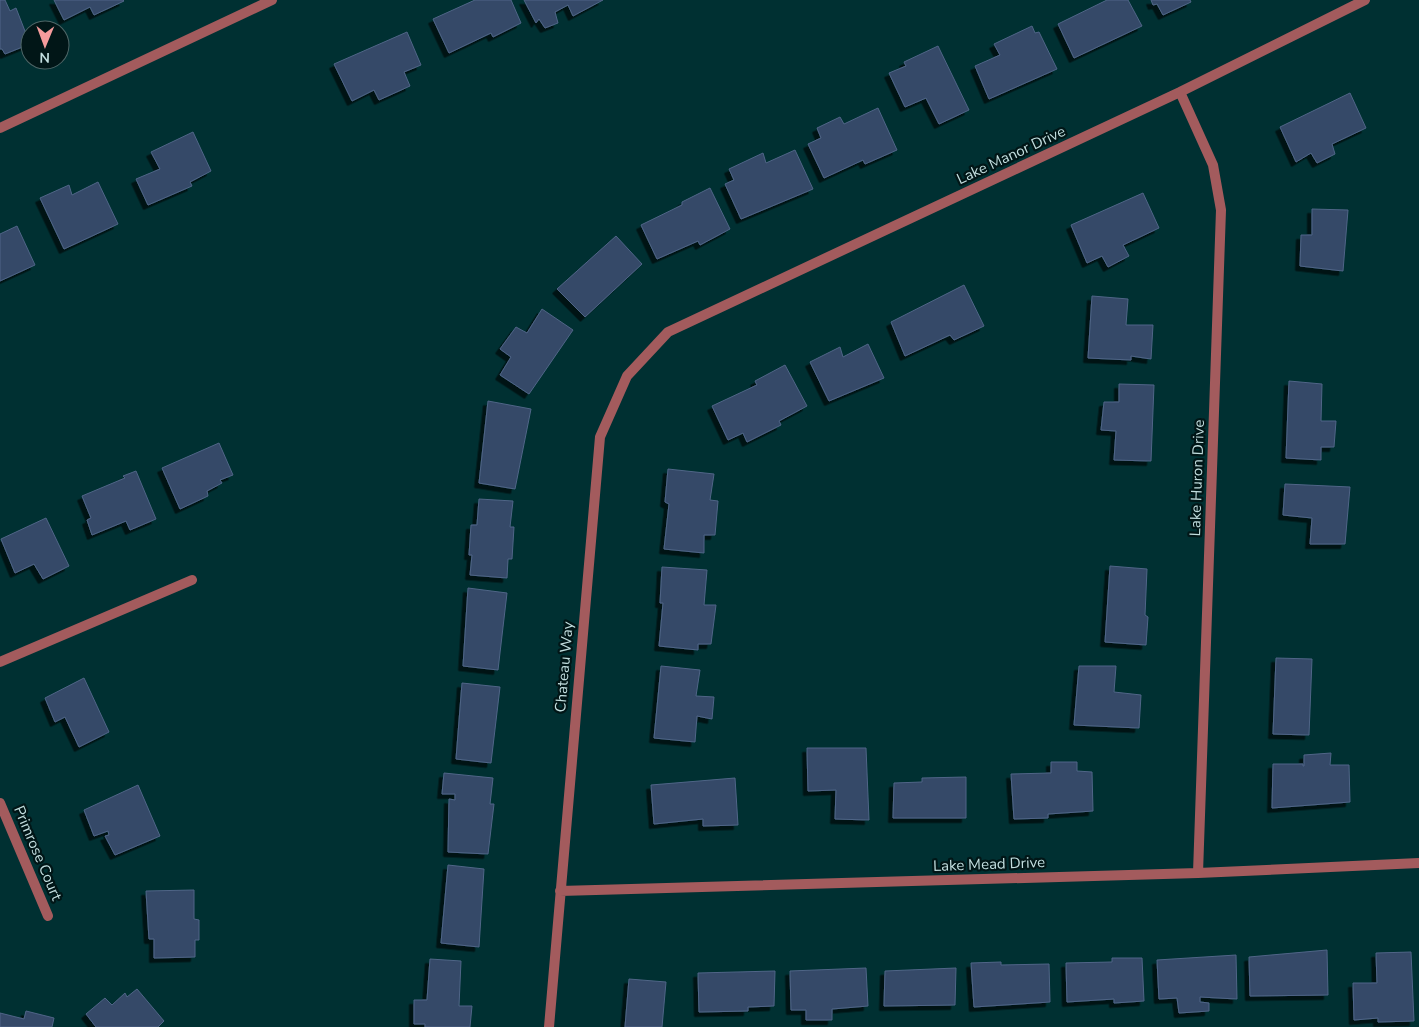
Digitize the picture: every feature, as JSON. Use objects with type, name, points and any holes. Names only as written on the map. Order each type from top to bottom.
[{"type":"street","points":[[0,128],[272,0]]},
{"type":"street","name":"Lake Manor Drive","points":[[668,332],[1180,92],[1364,0]]},
{"type":"street","name":"Lake Huron Drive","points":[[1180,92],[1212,165],[1221,210],[1198,872]]},
{"type":"street","name":"Chateau Way","points":[[549,1027],[600,437],[627,376],[668,332]]},
{"type":"street","points":[[0,662],[192,580]]},
{"type":"street","name":"Primrose Court","points":[[0,803],[48,916]]},
{"type":"street","name":"Lake Mead Drive","points":[[560,891],[1419,864]]},
{"type":"building","points":[[0,0],[5,0],[10,11],[16,8],[21,20],[20,48],[5,54],[0,49]]},
{"type":"building","points":[[54,0],[124,1],[94,15],[90,7],[64,20]]},
{"type":"building","points":[[475,0],[511,0],[521,23],[493,37],[491,33],[449,53],[433,19]]},
{"type":"building","points":[[524,0],[603,0],[573,16],[568,5],[555,12],[558,23],[545,28],[539,19],[536,23]]},
{"type":"building","points":[[1107,0],[1128,0],[1142,26],[1074,58],[1058,24]]},
{"type":"building","points":[[1151,0],[1190,0],[1191,2],[1163,15],[1157,4],[1153,5]]},
{"type":"building","points":[[1032,26],[1035,33],[1039,32],[1057,69],[989,99],[975,66],[1000,55],[994,44]]},
{"type":"building","points":[[407,32],[421,65],[404,72],[410,86],[379,100],[374,90],[352,101],[334,64]]},
{"type":"building","points":[[938,46],[969,110],[939,124],[926,98],[905,107],[889,73],[906,66],[904,62]]},
{"type":"building","points":[[1350,93],[1366,128],[1332,144],[1335,154],[1317,163],[1311,153],[1296,162],[1280,127]]},
{"type":"building","points":[[878,108],[897,150],[865,164],[863,160],[824,178],[808,144],[821,138],[817,128],[840,117],[844,124]]},
{"type":"building","points":[[193,132],[211,171],[190,182],[192,186],[148,205],[136,179],[160,169],[151,152]]},
{"type":"building","points":[[795,150],[813,189],[741,219],[725,184],[734,180],[729,169],[763,153],[766,163]]},
{"type":"building","points":[[98,182],[118,224],[64,249],[40,198],[69,185],[72,195]]},
{"type":"building","points":[[710,188],[730,229],[700,245],[698,241],[657,259],[641,225],[682,205],[682,202]]},
{"type":"building","points":[[1143,193],[1159,228],[1123,245],[1129,256],[1108,267],[1102,256],[1087,263],[1071,225]]},
{"type":"building","points":[[1312,209],[1348,210],[1343,271],[1300,266],[1301,235],[1312,235]]},
{"type":"building","points":[[17,226],[35,265],[0,281],[0,234]]},
{"type":"building","points":[[616,236],[642,264],[585,317],[557,289]]},
{"type":"building","points":[[964,285],[984,326],[954,340],[950,335],[905,356],[891,322]]},
{"type":"building","points":[[1092,296],[1128,299],[1126,325],[1153,325],[1151,359],[1131,356],[1131,360],[1088,358]]},
{"type":"building","points":[[542,309],[573,330],[529,394],[500,375],[511,357],[500,349],[516,327],[527,333]]},
{"type":"building","points":[[868,344],[884,378],[829,401],[810,362],[840,347],[843,357]]},
{"type":"building","points":[[785,365],[807,406],[779,421],[781,425],[747,442],[743,433],[728,440],[712,406],[757,385],[755,381]]},
{"type":"building","points":[[1289,381],[1322,384],[1321,421],[1336,421],[1334,447],[1321,447],[1321,460],[1286,458]]},
{"type":"building","points":[[1119,384],[1154,385],[1151,461],[1114,460],[1116,431],[1101,430],[1104,402],[1119,402]]},
{"type":"building","points":[[488,401],[531,409],[515,489],[479,483]]},
{"type":"building","points":[[219,443],[233,475],[220,480],[222,483],[207,491],[208,496],[180,509],[162,468]]},
{"type":"building","points":[[668,469],[714,474],[710,500],[718,501],[715,535],[704,535],[704,553],[664,549],[669,504],[665,502]]},
{"type":"building","points":[[136,471],[156,519],[130,530],[126,521],[92,535],[87,520],[91,518],[82,496],[125,478],[123,476]]},
{"type":"building","points":[[1285,484],[1350,487],[1345,544],[1310,544],[1312,518],[1283,515]]},
{"type":"building","points":[[479,499],[513,501],[510,527],[514,527],[512,559],[508,559],[507,578],[470,575],[472,555],[469,555],[471,525],[477,525]]},
{"type":"building","points":[[46,518],[69,566],[43,579],[34,564],[15,573],[1,539]]},
{"type":"building","points":[[1110,566],[1147,569],[1145,615],[1148,617],[1146,645],[1105,642]]},
{"type":"building","points":[[662,567],[707,570],[704,605],[716,605],[711,644],[698,644],[698,650],[659,646],[663,603],[660,603]]},
{"type":"building","points":[[468,588],[507,593],[498,670],[463,666]]},
{"type":"building","points":[[1276,658],[1312,659],[1309,735],[1273,734]]},
{"type":"building","points":[[661,666],[700,670],[696,696],[714,697],[712,719],[697,716],[695,742],[654,738]]},
{"type":"building","points":[[1079,666],[1116,666],[1114,692],[1141,695],[1139,728],[1074,725]]},
{"type":"building","points":[[84,678],[109,732],[79,747],[65,717],[55,722],[45,698]]},
{"type":"building","points":[[462,683],[500,687],[491,763],[456,759]]},
{"type":"building","points":[[807,748],[866,748],[869,820],[835,819],[836,790],[808,791]]},
{"type":"building","points":[[1331,753],[1330,765],[1349,765],[1350,802],[1272,808],[1273,764],[1303,764],[1304,766],[1304,755]]},
{"type":"building","points":[[1051,762],[1077,762],[1077,771],[1092,772],[1093,811],[1048,814],[1048,818],[1014,819],[1011,774],[1051,773]]},
{"type":"building","points":[[444,773],[493,778],[490,804],[494,804],[488,854],[448,852],[449,799],[455,800],[455,794],[442,794]]},
{"type":"building","points":[[966,777],[966,818],[893,818],[894,783],[922,782],[922,778]]},
{"type":"building","points":[[735,778],[738,825],[703,826],[703,819],[654,824],[651,785]]},
{"type":"building","points":[[138,785],[160,836],[115,855],[105,836],[109,835],[108,831],[94,836],[84,810]]},
{"type":"building","points":[[448,865],[484,869],[479,947],[441,943]]},
{"type":"building","points":[[194,890],[194,919],[199,920],[199,940],[195,940],[195,957],[154,958],[154,939],[149,939],[146,891]]},
{"type":"building","points":[[1327,950],[1328,995],[1250,996],[1249,957]]},
{"type":"building","points":[[1411,952],[1414,1021],[1378,1022],[1378,1018],[1354,1020],[1353,983],[1377,983],[1376,953]]},
{"type":"building","points":[[1236,955],[1237,999],[1200,997],[1200,1002],[1209,1003],[1209,1011],[1179,1013],[1177,998],[1159,999],[1157,960]]},
{"type":"building","points":[[1112,958],[1142,958],[1144,1001],[1114,1003],[1114,999],[1067,1002],[1066,963],[1112,962]]},
{"type":"building","points":[[430,959],[461,961],[459,1006],[472,1006],[470,1027],[425,1027],[425,1024],[414,1024],[414,1000],[427,1000]]},
{"type":"building","points":[[1001,962],[1001,965],[1049,964],[1050,1002],[974,1007],[971,963]]},
{"type":"building","points":[[866,968],[868,1006],[832,1009],[832,1020],[806,1020],[806,1010],[791,1010],[790,971]]},
{"type":"building","points":[[956,968],[955,1005],[884,1006],[885,971]]},
{"type":"building","points":[[775,971],[774,1006],[748,1007],[748,1011],[699,1012],[698,973]]},
{"type":"building","points":[[629,979],[666,982],[662,1027],[625,1027]]},
{"type":"building","points":[[137,989],[164,1021],[158,1027],[96,1027],[86,1014],[105,998],[112,1005],[125,993],[127,997]]},
{"type":"building","points":[[26,1011],[54,1018],[52,1027],[0,1027],[0,1013],[24,1019]]}]
